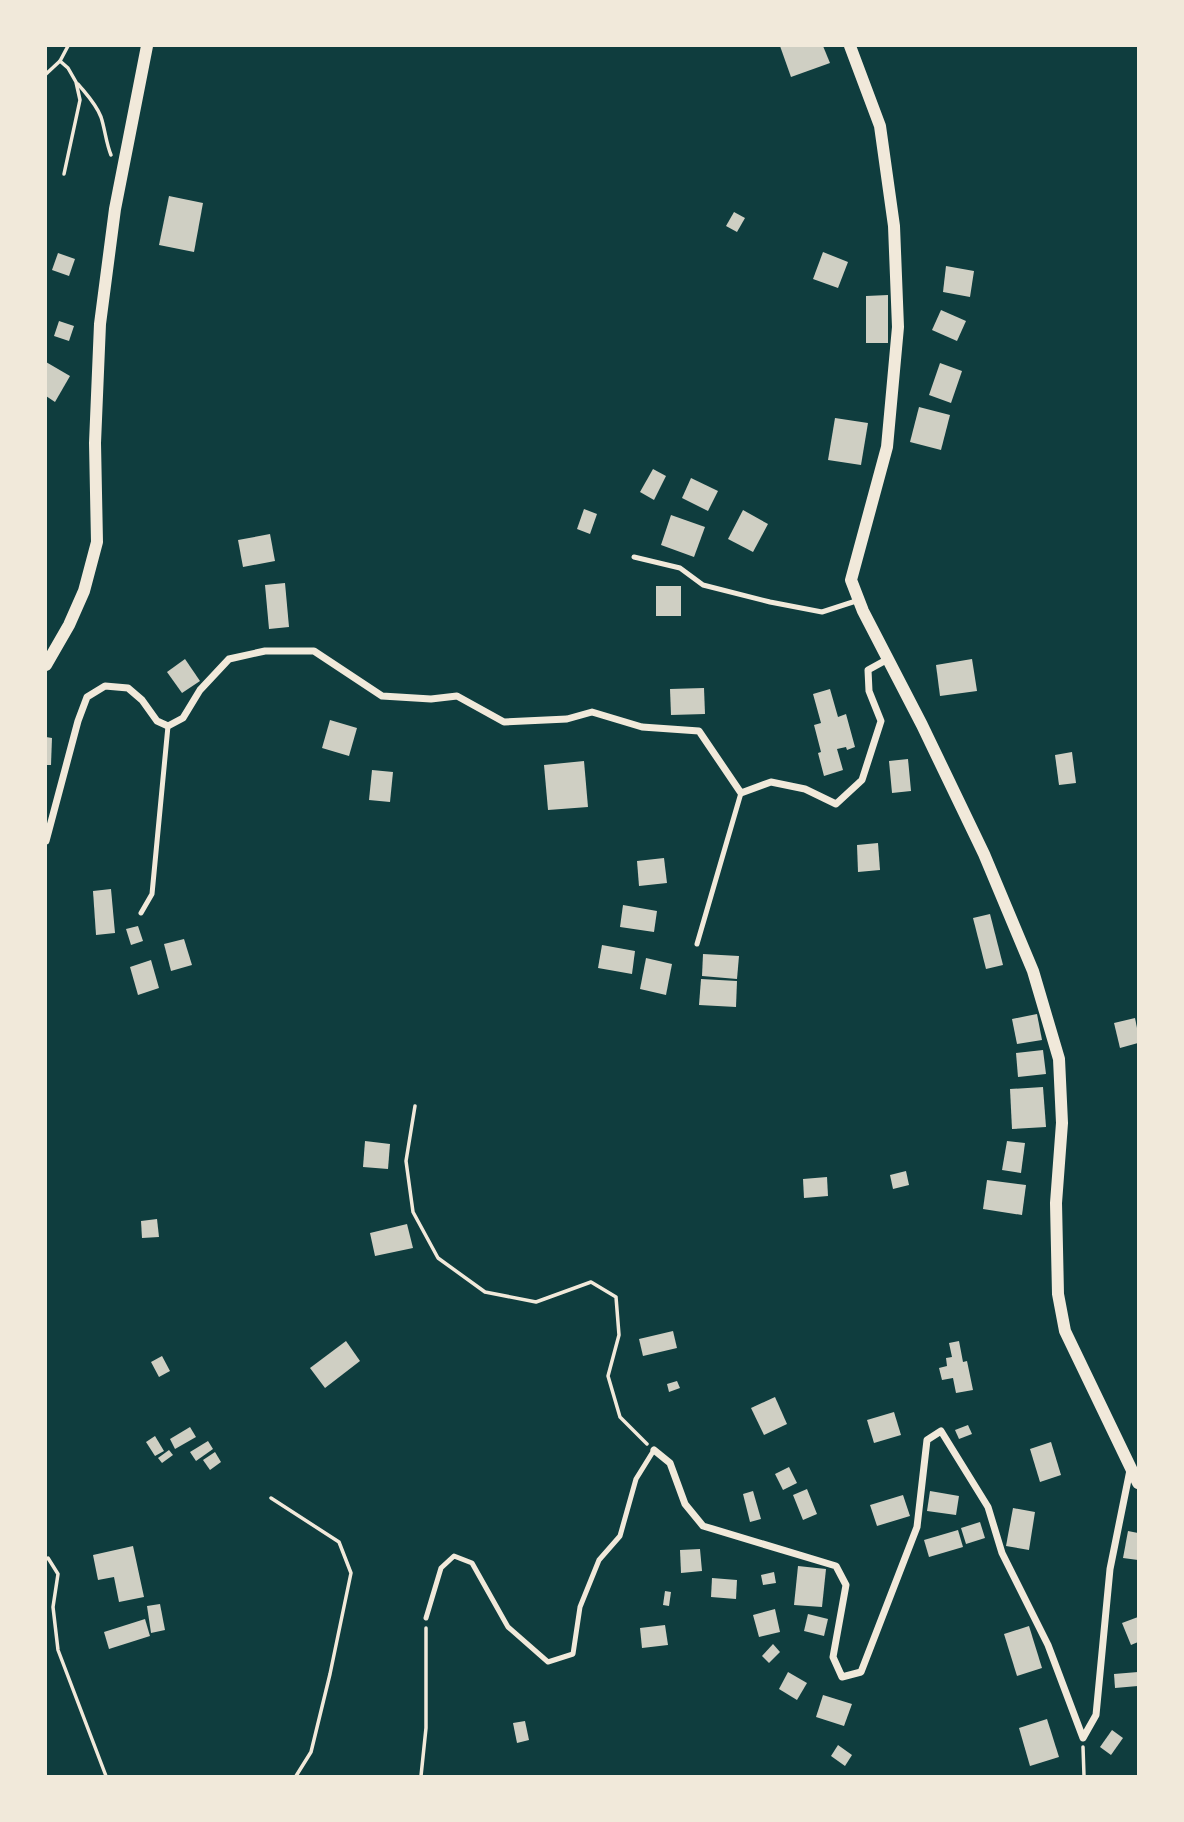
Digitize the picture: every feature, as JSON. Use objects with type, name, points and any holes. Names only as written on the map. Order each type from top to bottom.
[{"type":"street","points":[[46,665],[69,625],[84,591],[97,542],[95,443],[100,324],[115,209],[147,46]]},
{"type":"street","points":[[850,46],[880,126],[894,226],[898,327],[887,447],[851,580],[984,854],[1037,984],[1059,1059],[1062,1123],[1056,1203],[1058,1294],[1065,1331],[1139,1483]]},
{"type":"street","points":[[46,841],[78,721],[88,697],[105,686],[128,688],[142,700],[157,721],[168,726],[183,718],[200,690],[229,659],[265,650],[314,651],[382,696],[431,699],[457,696],[504,722],[567,719],[592,712],[642,727],[699,731],[741,793],[771,782],[805,789],[836,804],[862,780],[881,721],[869,691],[867,670],[888,659]]},
{"type":"street","points":[[654,1450],[670,1463],[685,1504],[703,1526],[836,1566],[846,1585],[833,1657],[842,1677],[862,1672],[917,1527],[927,1440],[941,1431],[988,1507],[1002,1553],[1048,1645],[1083,1738]]},
{"type":"street","points":[[1083,1738],[1096,1716],[1110,1569],[1131,1466]]},
{"type":"lane","points":[[634,557],[680,568],[703,585],[822,612],[859,600]]},
{"type":"lane","points":[[141,913],[152,894],[168,726]]},
{"type":"lane","points":[[696,944],[741,793]]},
{"type":"lane","points":[[426,1618],[441,1568],[454,1556],[472,1563],[508,1627],[548,1662],[573,1654],[580,1607],[599,1560],[620,1536],[636,1479],[654,1450]]},
{"type":"path","points":[[46,74],[60,61],[68,46]]},
{"type":"path","points":[[60,61],[92,100],[101,119],[111,155]]},
{"type":"path","points":[[64,174],[80,100],[76,82]]},
{"type":"path","points":[[415,1106],[406,1161],[413,1212],[438,1258],[485,1292],[537,1302],[591,1282],[616,1297],[619,1335],[608,1377],[620,1417],[654,1450]]},
{"type":"path","points":[[271,1498],[339,1542],[351,1573],[311,1752],[296,1776]]},
{"type":"path","points":[[46,1559],[48,1558],[58,1574],[53,1607],[58,1650],[106,1776]]},
{"type":"path","points":[[421,1776],[426,1728],[426,1618]]},
{"type":"path","points":[[1083,1738],[1085,1776]]},
{"type":"building","points":[[780,46],[823,46],[830,63],[791,77]]},
{"type":"building","points":[[169,196],[203,203],[194,252],[159,245]]},
{"type":"building","points":[[734,212],[745,218],[737,232],[726,226]]},
{"type":"building","points":[[823,252],[848,262],[838,288],[813,279]]},
{"type":"building","points":[[58,253],[75,259],[69,276],[52,270]]},
{"type":"building","points":[[946,266],[974,271],[970,297],[943,292]]},
{"type":"building","points":[[888,295],[888,343],[866,343],[866,296]]},
{"type":"building","points":[[941,310],[966,321],[957,341],[932,330]]},
{"type":"building","points":[[59,321],[74,326],[69,341],[54,336]]},
{"type":"building","points":[[46,362],[70,376],[55,402],[46,396]]},
{"type":"building","points":[[940,363],[962,371],[951,403],[929,395]]},
{"type":"building","points":[[919,407],[950,415],[941,450],[910,442]]},
{"type":"building","points":[[835,418],[868,423],[861,465],[828,460]]},
{"type":"building","points":[[653,469],[666,476],[654,500],[640,492]]},
{"type":"building","points":[[691,478],[718,491],[708,511],[682,498]]},
{"type":"building","points":[[584,509],[597,514],[590,534],[577,529]]},
{"type":"building","points":[[743,510],[768,524],[753,552],[728,539]]},
{"type":"building","points":[[671,515],[705,527],[694,557],[661,545]]},
{"type":"building","points":[[270,534],[275,561],[243,567],[238,540]]},
{"type":"building","points":[[285,583],[289,627],[269,629],[265,585]]},
{"type":"building","points":[[656,586],[681,586],[681,616],[656,616]]},
{"type":"building","points":[[185,659],[200,681],[182,693],[167,672]]},
{"type":"building","points":[[972,659],[977,691],[940,696],[936,665]]},
{"type":"building","points":[[704,688],[705,714],[671,715],[670,689]]},
{"type":"building","points":[[830,689],[838,717],[846,714],[855,747],[837,749],[843,770],[824,776],[814,725],[821,723],[813,694]]},
{"type":"building","points":[[330,720],[357,728],[349,756],[322,748]]},
{"type":"building","points":[[46,737],[52,738],[51,765],[46,765]]},
{"type":"building","points":[[1072,752],[1076,783],[1059,785],[1055,755]]},
{"type":"building","points":[[908,759],[911,791],[892,793],[889,761]]},
{"type":"building","points":[[584,761],[588,807],[548,810],[544,765]]},
{"type":"building","points":[[372,770],[393,772],[390,802],[369,800]]},
{"type":"building","points":[[878,843],[880,870],[858,872],[857,845]]},
{"type":"building","points":[[664,858],[667,883],[639,886],[637,861]]},
{"type":"building","points":[[111,889],[115,933],[96,935],[93,891]]},
{"type":"building","points":[[623,905],[657,911],[654,932],[620,927]]},
{"type":"building","points":[[990,914],[1003,965],[986,969],[973,918]]},
{"type":"building","points":[[138,926],[143,941],[131,945],[126,929]]},
{"type":"building","points":[[184,939],[192,965],[171,971],[164,944]]},
{"type":"building","points":[[602,945],[635,951],[632,974],[598,968]]},
{"type":"building","points":[[703,954],[739,956],[737,979],[702,976]]},
{"type":"building","points":[[646,958],[672,964],[666,995],[640,989]]},
{"type":"building","points":[[151,960],[159,988],[138,995],[130,967]]},
{"type":"building","points":[[701,979],[737,981],[736,1007],[699,1005]]},
{"type":"building","points":[[1037,1014],[1042,1040],[1017,1044],[1012,1019]]},
{"type":"building","points":[[1135,1018],[1138,1043],[1120,1048],[1114,1023]]},
{"type":"building","points":[[1043,1050],[1046,1074],[1018,1077],[1016,1053]]},
{"type":"building","points":[[1043,1087],[1046,1127],[1012,1129],[1010,1089]]},
{"type":"building","points":[[365,1141],[390,1144],[388,1169],[363,1167]]},
{"type":"building","points":[[1007,1141],[1025,1143],[1021,1173],[1002,1170]]},
{"type":"building","points":[[906,1171],[909,1185],[893,1189],[890,1175]]},
{"type":"building","points":[[827,1177],[828,1196],[804,1198],[803,1179]]},
{"type":"building","points":[[987,1180],[1026,1185],[1022,1215],[983,1209]]},
{"type":"building","points":[[157,1219],[159,1237],[142,1238],[141,1221]]},
{"type":"building","points":[[407,1224],[413,1248],[375,1256],[370,1233]]},
{"type":"building","points":[[673,1331],[677,1348],[643,1356],[639,1339]]},
{"type":"building","points":[[346,1341],[360,1361],[325,1388],[310,1368]]},
{"type":"building","points":[[959,1341],[963,1362],[967,1361],[973,1390],[956,1393],[953,1378],[942,1380],[939,1368],[947,1366],[946,1358],[952,1357],[949,1343]]},
{"type":"building","points":[[162,1356],[170,1371],[159,1377],[151,1362]]},
{"type":"building","points":[[677,1381],[680,1388],[669,1392],[667,1384]]},
{"type":"building","points":[[775,1397],[787,1424],[764,1435],[751,1408]]},
{"type":"building","points":[[894,1412],[901,1435],[874,1443],[867,1420]]},
{"type":"building","points":[[968,1425],[972,1434],[959,1439],[955,1430]]},
{"type":"building","points":[[190,1427],[196,1437],[175,1449],[170,1439]]},
{"type":"building","points":[[155,1436],[164,1451],[155,1456],[146,1442]]},
{"type":"building","points":[[208,1441],[213,1449],[196,1461],[190,1452]]},
{"type":"building","points":[[1051,1442],[1061,1475],[1040,1482],[1030,1449]]},
{"type":"building","points":[[169,1450],[173,1455],[162,1463],[158,1458]]},
{"type":"building","points":[[215,1452],[221,1462],[210,1470],[203,1460]]},
{"type":"building","points":[[789,1467],[797,1483],[783,1490],[775,1474]]},
{"type":"building","points":[[807,1489],[817,1514],[803,1520],[793,1495]]},
{"type":"building","points":[[753,1491],[761,1519],[750,1522],[743,1494]]},
{"type":"building","points":[[930,1491],[959,1496],[956,1515],[927,1511]]},
{"type":"building","points":[[903,1495],[910,1516],[877,1526],[870,1505]]},
{"type":"building","points":[[1013,1508],[1035,1512],[1029,1550],[1006,1546]]},
{"type":"building","points":[[980,1522],[985,1538],[966,1544],[961,1528]]},
{"type":"building","points":[[958,1530],[963,1547],[929,1557],[924,1540]]},
{"type":"building","points":[[1128,1531],[1138,1533],[1138,1560],[1123,1558]]},
{"type":"building","points":[[133,1546],[144,1597],[119,1602],[114,1577],[98,1580],[93,1555]]},
{"type":"building","points":[[700,1549],[702,1571],[681,1573],[680,1550]]},
{"type":"building","points":[[798,1566],[826,1569],[822,1607],[794,1605]]},
{"type":"building","points":[[774,1572],[776,1583],[763,1585],[761,1575]]},
{"type":"building","points":[[712,1578],[737,1580],[736,1599],[711,1597]]},
{"type":"building","points":[[665,1591],[671,1592],[669,1606],[663,1605]]},
{"type":"building","points":[[160,1604],[165,1630],[151,1633],[147,1606]]},
{"type":"building","points":[[775,1609],[780,1632],[759,1637],[753,1615]]},
{"type":"building","points":[[808,1614],[828,1619],[824,1636],[804,1631]]},
{"type":"building","points":[[1138,1617],[1138,1642],[1131,1645],[1122,1623]]},
{"type":"building","points":[[145,1619],[150,1636],[109,1649],[104,1632]]},
{"type":"building","points":[[665,1625],[668,1645],[642,1648],[640,1628]]},
{"type":"building","points":[[1029,1626],[1042,1668],[1017,1676],[1004,1634]]},
{"type":"building","points":[[773,1644],[780,1652],[769,1663],[762,1656]]},
{"type":"building","points":[[788,1672],[807,1683],[797,1700],[779,1689]]},
{"type":"building","points":[[1138,1672],[1138,1686],[1115,1688],[1114,1674]]},
{"type":"building","points":[[823,1695],[852,1704],[844,1726],[816,1717]]},
{"type":"building","points":[[1047,1719],[1059,1757],[1030,1766],[1019,1728]]},
{"type":"building","points":[[525,1721],[529,1740],[517,1743],[513,1723]]},
{"type":"building","points":[[1112,1730],[1123,1738],[1111,1755],[1100,1747]]},
{"type":"building","points":[[838,1745],[852,1755],[845,1766],[831,1756]]}]
